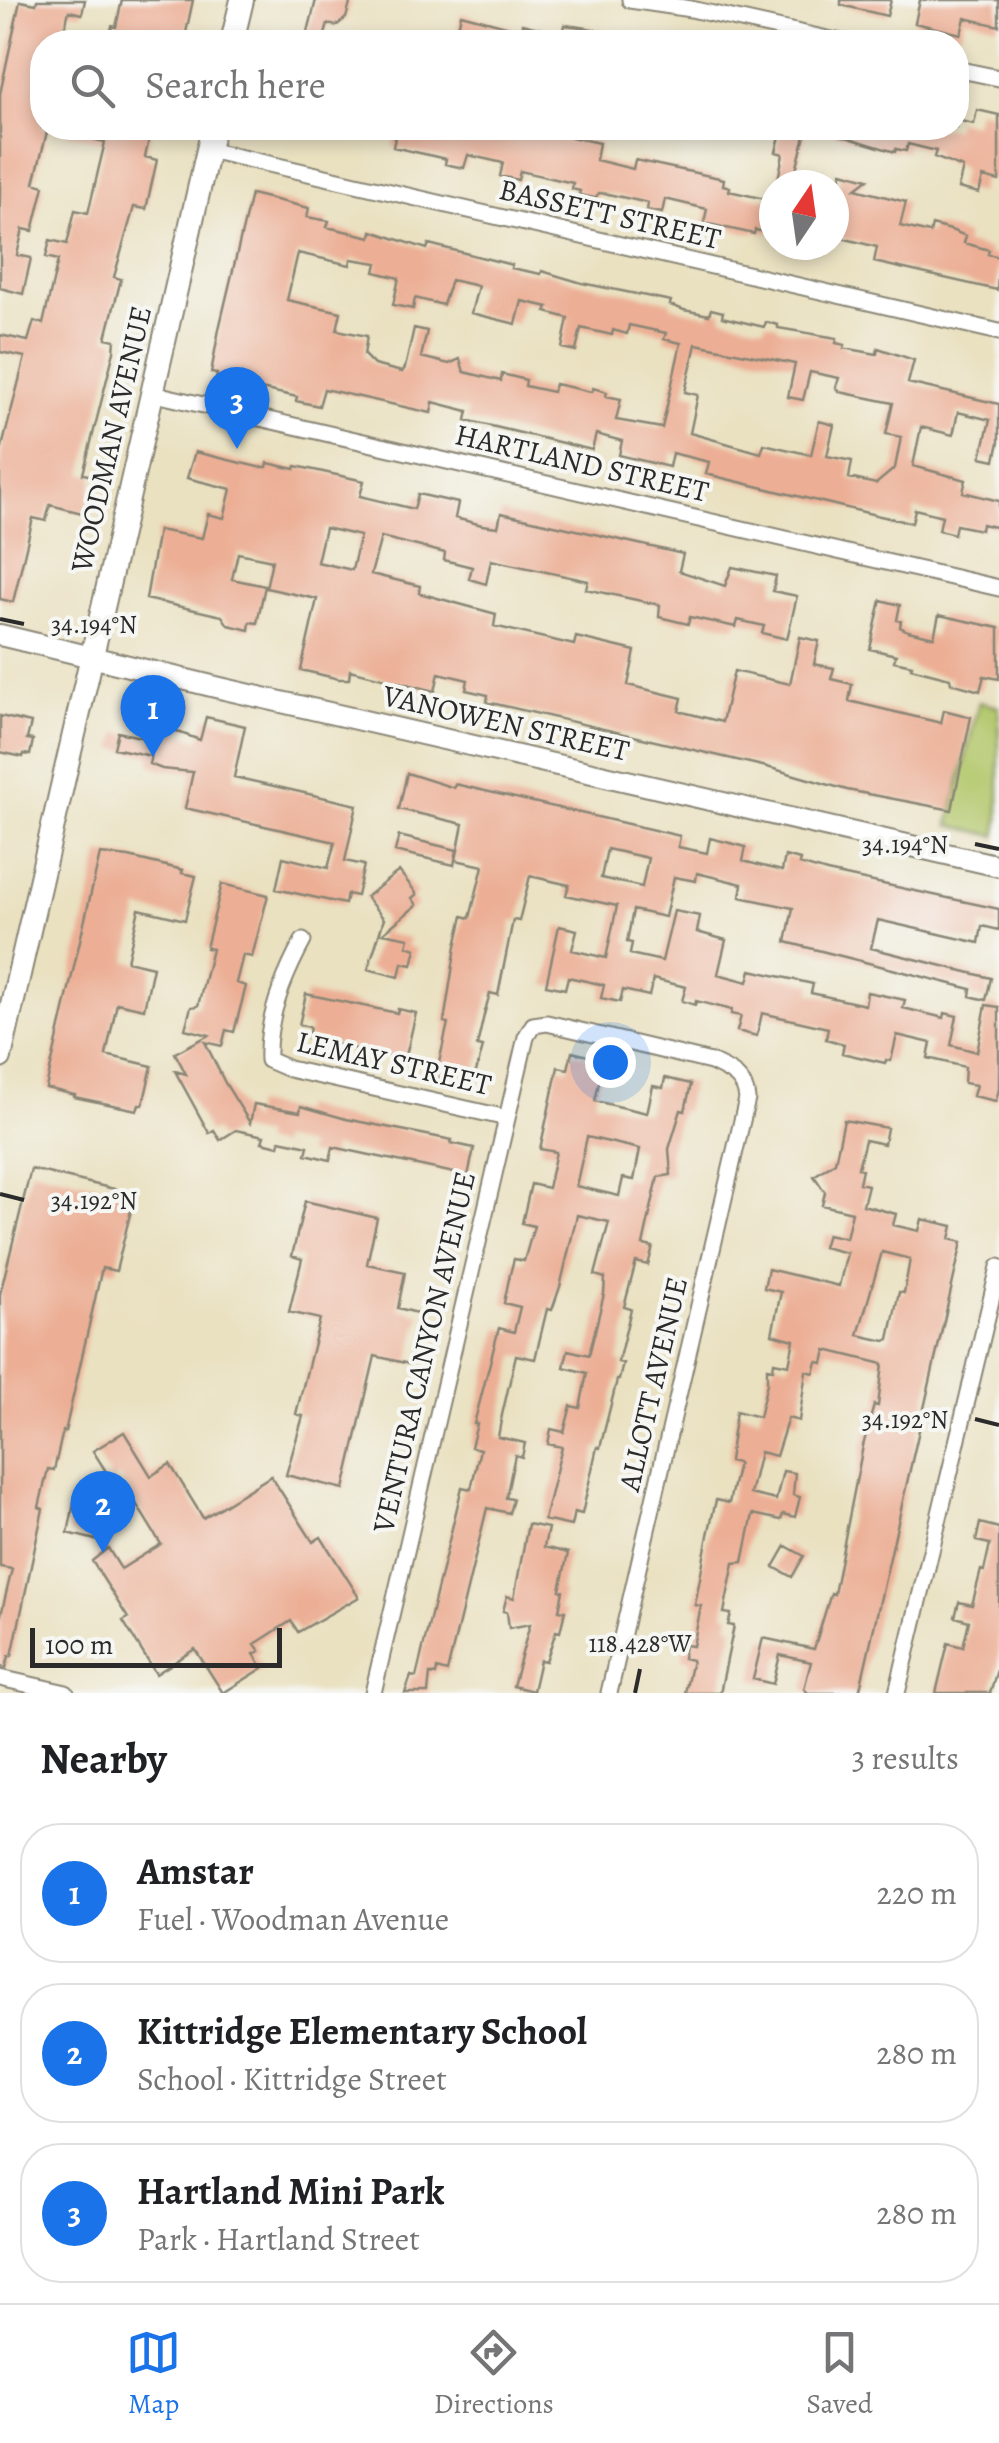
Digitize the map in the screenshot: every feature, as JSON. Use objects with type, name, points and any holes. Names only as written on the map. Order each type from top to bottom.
[{"type":"main road","points":[[235,30],[242,0]]},
{"type":"main road","name":"WOODMAN AVENUE","points":[[0,1057],[211,140]]},
{"type":"main road","name":"VANOWEN STREET","points":[[0,635],[999,866]]},
{"type":"street","points":[[630,0],[690,8],[787,30]]},
{"type":"street","points":[[969,71],[999,78]]},
{"type":"street","name":"BASSETT STREET","points":[[215,140],[999,332]]},
{"type":"street","name":"HARTLAND STREET","points":[[152,393],[999,588]]},
{"type":"street","name":"LEMAY STREET","points":[[303,941],[288,968],[267,1037],[268,1060],[289,1069],[507,1118]]},
{"type":"street","name":"ALLOTT AVENUE","points":[[533,1025],[547,1023],[711,1062],[735,1073],[746,1086],[748,1099],[609,1693]]},
{"type":"street","name":"VENTURA CANYON AVENUE","points":[[374,1693],[526,1037],[533,1025]]},
{"type":"street","points":[[897,1693],[999,1267]]},
{"type":"street","points":[[0,1678],[66,1693]]},
{"type":"green space","points":[[979,702],[999,707],[996,836],[949,825]]},
{"type":"building","points":[[37,0],[85,0],[82,14],[69,11],[64,30],[30,30],[30,140],[45,140],[34,183],[44,186],[33,231],[23,229],[17,255],[31,258],[23,294],[0,288],[0,94],[20,1],[36,4]]},
{"type":"building","points":[[122,0],[193,0],[187,30],[111,30],[116,27]]},
{"type":"building","points":[[316,0],[351,0],[346,18],[336,26],[328,24],[326,30],[308,30]]},
{"type":"building","points":[[841,0],[891,0],[887,16],[841,5]]},
{"type":"building","points":[[920,0],[999,0],[999,26],[965,18],[962,30],[915,23]]},
{"type":"building","points":[[461,14],[521,30],[458,30]]},
{"type":"building","points":[[522,24],[547,30],[521,30]]},
{"type":"building","points":[[565,25],[596,30],[564,30]]},
{"type":"building","points":[[977,110],[999,115],[999,181],[983,177],[979,193],[958,188],[963,168],[934,157],[936,151],[908,144],[906,151],[895,152],[855,140],[969,140],[969,123],[974,124]]},
{"type":"building","points":[[96,140],[149,140],[145,157],[157,160],[146,209],[134,207],[114,277],[121,279],[106,338],[115,340],[114,351],[83,474],[94,476],[86,514],[50,505],[46,521],[33,518],[13,602],[0,599],[0,455],[25,357],[0,352],[0,335],[28,341],[34,321],[43,324],[58,260],[46,257],[50,240],[67,244],[75,210],[88,213],[105,142]]},
{"type":"building","points":[[394,140],[599,143],[596,160],[633,169],[635,160],[724,179],[723,185],[730,187],[729,191],[759,198],[759,231],[754,234],[704,223],[707,209],[665,199],[662,213],[647,210],[648,203],[608,194],[599,193],[595,198],[579,195],[580,191],[572,189],[573,183],[520,171],[518,180],[500,176],[503,163],[468,155],[464,168],[445,164],[446,159],[393,147]]},
{"type":"building","points":[[779,140],[804,140],[796,170],[780,170],[783,154],[776,152]]},
{"type":"building","points":[[849,174],[868,179],[855,189],[906,202],[900,226],[930,233],[932,225],[951,230],[966,236],[964,243],[999,257],[997,290],[874,262],[877,247],[849,240]]},
{"type":"building","points":[[251,194],[309,208],[307,217],[329,221],[327,227],[371,237],[372,231],[427,249],[429,244],[512,265],[511,268],[541,274],[542,271],[671,301],[670,305],[684,310],[709,315],[711,309],[723,312],[722,317],[764,327],[766,322],[778,328],[837,338],[836,343],[845,345],[844,348],[877,354],[878,348],[914,360],[908,383],[999,404],[995,460],[981,457],[990,420],[958,412],[953,435],[921,427],[913,466],[966,480],[963,492],[999,501],[999,528],[982,524],[981,530],[956,525],[954,534],[939,530],[942,516],[915,509],[912,523],[880,516],[706,474],[709,462],[672,453],[669,467],[619,455],[622,441],[596,434],[592,450],[466,420],[468,411],[433,402],[431,413],[324,389],[319,406],[296,401],[297,397],[216,379],[217,374],[211,373]],"holes":[[[298,253],[350,265],[351,259],[377,263],[375,272],[399,278],[393,305],[413,309],[415,298],[443,305],[451,280],[478,286],[471,313],[516,324],[522,301],[548,307],[546,312],[568,318],[562,348],[576,351],[581,328],[612,335],[613,330],[627,334],[629,325],[666,333],[664,339],[681,343],[662,428],[616,420],[621,399],[606,396],[607,392],[555,384],[553,392],[525,386],[526,380],[502,374],[501,381],[464,372],[460,359],[449,364],[421,357],[427,331],[414,328],[402,372],[374,365],[364,355],[367,336],[337,330],[341,312],[287,300]],[[696,344],[795,364],[788,397],[803,400],[810,372],[839,378],[836,388],[840,392],[893,403],[886,434],[901,437],[895,468],[876,484],[849,478],[852,461],[827,456],[834,425],[819,421],[811,455],[764,444],[761,453],[690,433],[698,395],[685,392]]]},
{"type":"building","points":[[195,452],[258,467],[267,467],[268,463],[295,469],[296,466],[364,481],[360,496],[414,509],[418,494],[458,503],[455,518],[482,525],[498,527],[501,513],[683,554],[679,571],[725,586],[732,567],[776,576],[773,591],[797,596],[787,639],[762,633],[764,626],[738,620],[736,627],[690,617],[688,624],[659,617],[660,605],[586,589],[588,581],[491,560],[486,584],[469,579],[472,567],[444,560],[445,553],[381,537],[371,574],[420,586],[419,593],[496,614],[494,626],[574,645],[576,637],[635,651],[628,685],[682,698],[679,711],[722,722],[734,671],[790,684],[800,637],[819,641],[814,664],[834,668],[831,679],[852,684],[849,701],[941,723],[944,710],[971,717],[952,810],[847,790],[767,767],[487,702],[488,695],[466,690],[468,680],[439,673],[435,691],[350,670],[349,679],[339,679],[301,670],[317,599],[266,588],[272,560],[238,553],[232,579],[265,586],[257,623],[250,622],[249,630],[228,625],[222,616],[146,599],[158,530],[202,538],[208,514],[224,518],[231,489],[187,478]],"holes":[[[325,528],[360,536],[352,570],[317,562]]]},
{"type":"building","points":[[881,600],[900,605],[897,620],[908,631],[934,637],[939,615],[999,628],[999,679],[984,676],[980,691],[894,661],[896,655],[870,649]]},
{"type":"building","points":[[160,708],[176,711],[172,730],[200,740],[206,717],[245,726],[234,777],[357,805],[345,861],[364,865],[357,896],[347,894],[345,904],[276,889],[283,857],[328,868],[335,842],[185,808],[193,772],[162,769],[149,764],[151,756],[114,748],[118,732],[153,740]]},
{"type":"building","points":[[0,716],[31,723],[27,739],[33,740],[30,755],[0,752]]},
{"type":"building","points":[[407,773],[454,788],[455,784],[680,836],[678,847],[707,853],[710,838],[746,847],[743,861],[782,871],[785,856],[827,872],[999,909],[999,930],[982,926],[979,943],[878,920],[871,948],[991,978],[986,1000],[970,996],[971,989],[786,942],[793,908],[740,897],[742,884],[697,873],[696,881],[674,877],[665,917],[633,910],[627,942],[632,943],[630,954],[662,961],[674,911],[700,916],[697,932],[726,940],[718,974],[748,982],[751,970],[813,984],[811,993],[865,1005],[867,992],[905,1000],[903,1008],[944,1018],[945,1013],[957,1016],[951,1045],[977,1052],[986,1005],[999,1007],[996,1101],[973,1096],[976,1085],[964,1083],[965,1067],[928,1058],[931,1043],[897,1035],[891,1061],[885,1063],[842,1053],[844,1044],[826,1039],[828,1028],[762,1013],[757,1036],[737,1031],[741,1016],[731,1014],[732,1010],[682,1001],[686,987],[653,979],[649,996],[623,990],[620,1002],[601,998],[604,985],[568,977],[565,989],[546,985],[559,926],[577,930],[572,950],[606,958],[617,906],[566,895],[569,885],[530,876],[519,921],[513,920],[498,995],[490,993],[477,1046],[483,1047],[472,1086],[440,1079],[436,1076],[448,1023],[444,1022],[456,946],[463,916],[470,918],[483,866],[456,860],[463,824],[399,809]],"holes":[[[607,849],[648,858],[642,887],[601,878]]]},
{"type":"building","points":[[399,836],[457,850],[454,865],[395,851]]},
{"type":"building","points":[[100,854],[129,857],[196,876],[185,920],[139,909],[127,961],[153,967],[144,1009],[117,1003],[106,1055],[152,1066],[143,1105],[139,1104],[137,1110],[46,1088]]},
{"type":"building","points":[[399,871],[417,894],[412,898],[417,905],[383,933],[409,938],[407,946],[416,949],[412,965],[402,963],[399,977],[368,969],[384,919],[366,897]]},
{"type":"building","points":[[222,884],[268,895],[252,957],[243,955],[236,983],[246,986],[234,1032],[226,1030],[222,1046],[205,1042],[250,1123],[254,1104],[300,1112],[301,1106],[452,1140],[451,1143],[474,1148],[468,1176],[333,1147],[330,1160],[306,1154],[308,1146],[280,1140],[279,1146],[262,1142],[264,1136],[236,1130],[220,1140],[214,1130],[209,1133],[175,1071],[186,1074],[175,1053],[209,1035],[185,1029],[191,1007],[198,1006],[212,949],[206,948]]},
{"type":"building","points":[[306,994],[397,1013],[398,1009],[416,1013],[405,1060],[308,1038],[310,1027],[299,1025]]},
{"type":"building","points":[[572,1052],[604,1060],[595,1101],[647,1113],[653,1086],[663,1088],[665,1078],[691,1084],[669,1149],[671,1175],[658,1177],[643,1245],[653,1247],[648,1265],[636,1262],[624,1307],[631,1309],[618,1362],[623,1363],[619,1380],[600,1448],[597,1447],[582,1514],[574,1512],[571,1526],[544,1520],[562,1447],[548,1444],[551,1429],[564,1432],[571,1406],[580,1408],[587,1373],[564,1367],[568,1350],[589,1355],[604,1294],[605,1278],[595,1275],[609,1222],[577,1215],[560,1287],[552,1310],[547,1309],[535,1359],[516,1355],[502,1415],[498,1437],[525,1443],[522,1457],[515,1455],[506,1498],[513,1499],[509,1513],[487,1508],[447,1672],[437,1669],[436,1675],[430,1674],[428,1693],[405,1693],[411,1676],[416,1677],[462,1487],[471,1489],[480,1449],[471,1447],[474,1424],[499,1328],[514,1332],[520,1307],[504,1303],[514,1259],[524,1261],[534,1226],[522,1223],[531,1184],[548,1188],[556,1152],[540,1149],[558,1067],[568,1069]],"holes":[[[587,1137],[640,1149],[634,1180],[623,1178],[619,1196],[576,1186]]]},
{"type":"building","points":[[844,1120],[887,1128],[884,1144],[865,1140],[858,1168],[862,1169],[859,1183],[868,1185],[863,1205],[896,1214],[893,1225],[919,1231],[922,1219],[953,1226],[950,1239],[962,1242],[859,1693],[808,1693],[804,1689],[811,1662],[780,1655],[773,1684],[753,1679],[763,1638],[814,1649],[831,1593],[834,1594],[863,1446],[874,1405],[878,1406],[883,1364],[826,1350],[823,1363],[817,1362],[814,1373],[806,1371],[799,1421],[788,1418],[776,1456],[760,1452],[750,1494],[776,1500],[783,1471],[795,1473],[793,1495],[800,1497],[795,1517],[783,1514],[781,1520],[753,1514],[743,1562],[734,1563],[724,1613],[731,1614],[728,1625],[734,1626],[720,1693],[685,1693],[692,1660],[683,1658],[685,1645],[693,1646],[701,1606],[695,1605],[716,1500],[729,1503],[738,1463],[729,1461],[736,1411],[759,1417],[767,1368],[773,1369],[774,1362],[789,1365],[794,1340],[772,1334],[781,1292],[764,1288],[768,1269],[839,1286],[847,1253],[823,1247],[827,1234],[846,1238],[852,1212],[822,1205],[825,1192],[814,1176],[835,1162]],"holes":[[[882,1252],[910,1259],[889,1339],[858,1335]]]},
{"type":"building","points":[[31,1169],[135,1194],[116,1271],[102,1268],[65,1432],[54,1470],[48,1469],[12,1656],[6,1668],[0,1667],[0,1619],[12,1569],[0,1567],[0,1294]]},
{"type":"building","points":[[305,1201],[377,1218],[367,1264],[405,1272],[398,1308],[421,1314],[409,1364],[375,1356],[344,1489],[286,1475],[303,1416],[296,1414],[320,1319],[289,1312],[302,1259],[292,1256]]},
{"type":"building","points":[[124,1432],[151,1476],[170,1464],[203,1518],[271,1476],[313,1542],[321,1537],[359,1597],[298,1632],[291,1621],[255,1644],[260,1651],[254,1654],[263,1668],[223,1693],[195,1649],[156,1674],[123,1621],[128,1618],[92,1561],[108,1548],[121,1569],[161,1544],[119,1476],[112,1481],[93,1451]]},
{"type":"building","points":[[74,1503],[115,1508],[107,1543],[68,1533]]},
{"type":"building","points":[[980,1523],[999,1528],[999,1663],[990,1693],[936,1693],[948,1643],[963,1647],[969,1621],[955,1617],[959,1602],[972,1605],[981,1570],[984,1571],[990,1544],[976,1541]]},
{"type":"building","points":[[528,1524],[548,1528],[544,1547],[568,1553],[560,1590],[563,1591],[559,1610],[565,1611],[560,1632],[556,1631],[546,1661],[540,1660],[533,1691],[513,1686],[530,1624],[509,1628],[507,1612],[503,1611],[507,1596],[514,1598]]},
{"type":"building","points":[[786,1546],[804,1556],[792,1577],[774,1567]]},
{"type":"place","name":"Hartland Mini Park","points":[[237,449]]},
{"type":"place","name":"Amstar","points":[[153,757]]},
{"type":"place","name":"Kittridge Elementary School","points":[[103,1553]]}]
